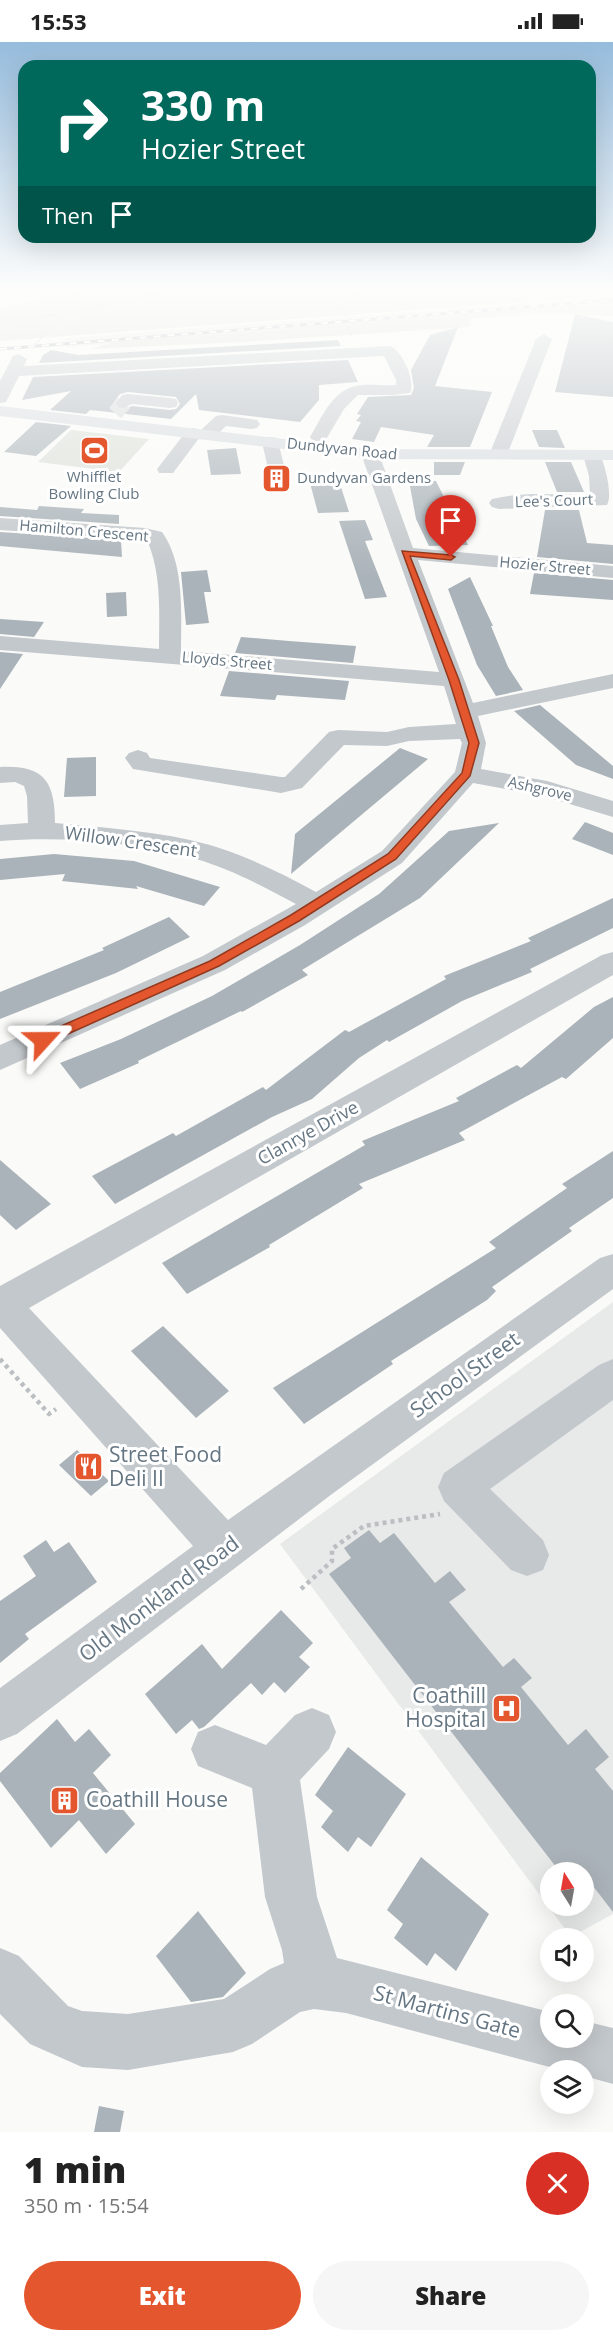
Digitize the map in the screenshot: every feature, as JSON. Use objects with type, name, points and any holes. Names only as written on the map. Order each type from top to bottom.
[{"type":"main road","name":"Dundyvan Road","points":[[0,411],[118,409],[272,442],[370,454],[613,455]]},
{"type":"street","points":[[348,426],[323,430],[341,399],[361,387],[385,392],[404,388],[404,385]]},
{"type":"street","points":[[498,455],[531,385]]},
{"type":"street","points":[[108,396],[118,409],[170,403]]},
{"type":"street","points":[[196,427],[222,420]]},
{"type":"street","points":[[166,469],[196,427],[222,420],[251,424]]},
{"type":"street","points":[[272,442],[276,469]]},
{"type":"street","points":[[0,1058],[214,963],[317,904],[392,856],[467,774],[474,743],[454,680],[370,454]]},
{"type":"street","name":"Lee's Court","points":[[499,503],[537,500],[600,501],[598,476],[592,455]]},
{"type":"street","name":"Hamilton Crescent","points":[[0,524],[155,536],[160,545],[170,600],[170,656]]},
{"type":"street","name":"Hozier Street","points":[[405,553],[613,572]]},
{"type":"street","name":"Lloyds Street","points":[[0,644],[454,680]]},
{"type":"street","points":[[138,758],[142,764],[281,785],[293,783],[338,737],[387,739],[467,722],[613,681]]},
{"type":"street","name":"Willow Crescent","points":[[0,775],[23,774],[33,779],[39,788],[42,800],[41,830]]},
{"type":"street","name":"Ashgrove","points":[[467,774],[547,789],[613,809]]},
{"type":"street","name":"Willow Crescent","points":[[0,833],[41,830],[127,838],[203,852],[267,877],[317,904]]},
{"type":"street","name":"Clanrye Drive","points":[[1,1303],[613,962]]},
{"type":"street","name":"School Street","points":[[317,1480],[613,1269]]},
{"type":"street","points":[[1,1303],[226,1550]]},
{"type":"street","points":[[526,1555],[459,1486],[613,1378]]},
{"type":"street","name":"Old Monkland Road","points":[[0,1717],[317,1480]]},
{"type":"street","points":[[274,1772],[312,1732]]},
{"type":"street","points":[[215,1749],[274,1772]]},
{"type":"street","points":[[274,1772],[283,1822],[291,1897],[309,1950],[314,1982]]},
{"type":"street","name":"St Martins Gate","points":[[0,1975],[49,2025],[82,2039],[128,2042],[233,2025],[289,1988],[314,1982],[346,1986],[613,2056]]},
{"type":"path","points":[[301,1589],[332,1561],[332,1549],[364,1526],[479,1507]]},
{"type":"shaded area","name":"Whifflet Bowling Club","points":[[71,430],[149,439],[119,472],[38,462]]},
{"type":"shaded area","name":"Coathill Hospital","points":[[613,1302],[613,1914],[587,1928],[564,1928],[555,1916],[594,1916],[594,1862],[540,1862],[540,1895],[280,1544]]},
{"type":"building","points":[[29,385],[325,385],[319,385],[319,400],[300,422],[199,410],[196,394],[171,419],[90,410],[86,414],[50,410],[71,391],[22,400]],"holes":[[[128,392],[176,397],[180,404],[176,409],[170,410],[132,406],[125,410],[118,409],[114,402],[120,394]]]},
{"type":"building","points":[[413,385],[436,385],[492,392],[470,447],[427,447],[434,435],[381,427],[374,442],[352,439],[361,422],[356,421],[361,415],[357,414],[368,397],[411,395]]},
{"type":"building","points":[[557,385],[613,385],[613,397],[555,392]]},
{"type":"building","points":[[36,422],[71,426],[36,456],[4,452]]},
{"type":"building","points":[[532,430],[557,430],[565,448],[539,447]]},
{"type":"building","points":[[236,448],[241,474],[211,475],[207,450]]},
{"type":"building","points":[[434,462],[465,462],[460,475],[434,475]]},
{"type":"building","points":[[545,462],[571,462],[584,492],[557,492]]},
{"type":"building","points":[[339,481],[349,512],[318,513],[310,483]]},
{"type":"building","points":[[409,481],[436,481],[468,545],[429,546],[416,519]]},
{"type":"building","points":[[39,506],[84,509],[81,513],[119,515],[119,524],[0,516],[0,507],[37,510]]},
{"type":"building","points":[[545,510],[579,510],[587,543],[613,545],[613,564],[537,557]]},
{"type":"building","points":[[365,520],[373,540],[365,541],[387,597],[365,599],[339,521]]},
{"type":"building","points":[[0,532],[121,540],[122,557],[0,546]]},
{"type":"building","points":[[207,570],[211,592],[204,592],[209,623],[186,625],[181,572]]},
{"type":"building","points":[[534,573],[613,580],[613,600],[530,594]]},
{"type":"building","points":[[470,577],[493,626],[491,626],[508,667],[523,690],[496,696],[477,665],[448,589]]},
{"type":"building","points":[[126,592],[127,616],[107,617],[106,593]]},
{"type":"building","points":[[0,619],[44,622],[34,637],[0,634]]},
{"type":"building","points":[[241,637],[356,646],[353,663],[235,653]]},
{"type":"building","points":[[0,652],[23,654],[0,689]]},
{"type":"building","points":[[229,671],[349,681],[345,700],[277,695],[275,700],[220,696]]},
{"type":"building","points":[[540,705],[613,766],[613,779],[576,765],[514,711]]},
{"type":"building","points":[[400,748],[428,759],[291,874],[295,834]]},
{"type":"building","points":[[96,757],[96,796],[64,797],[67,758]]},
{"type":"building","points":[[585,822],[613,833],[613,855],[572,839]]},
{"type":"building","points":[[499,823],[420,898],[302,970],[308,975],[242,1012],[138,1061],[139,1063],[80,1089],[60,1063],[121,1039],[212,996],[300,945],[379,894],[449,831]]},
{"type":"building","points":[[54,854],[134,861],[220,887],[204,906],[136,886],[138,889],[62,881],[65,874],[0,880],[0,859]]},
{"type":"building","points":[[613,898],[613,928],[530,969],[532,972],[462,1001],[389,1042],[387,1040],[359,1058],[312,1099],[272,1117],[115,1204],[92,1176],[173,1133],[176,1136],[263,1087],[266,1090],[345,1030],[349,1032],[446,979],[444,976],[531,941],[528,938]]},
{"type":"building","points":[[169,917],[190,937],[116,973],[0,1019],[0,992],[104,950],[102,948]]},
{"type":"building","points":[[613,997],[613,1038],[566,1079],[562,1077],[459,1133],[465,1140],[359,1184],[363,1188],[269,1245],[270,1247],[187,1294],[162,1263],[365,1145],[362,1141],[459,1101],[456,1098],[517,1065],[521,1068],[594,1007]]},
{"type":"building","points":[[613,1151],[613,1198],[569,1228],[572,1231],[492,1287],[496,1291],[487,1300],[391,1361],[393,1364],[304,1424],[273,1388],[496,1248],[489,1242],[567,1188],[562,1184]]},
{"type":"building","points":[[0,1160],[51,1204],[16,1230],[0,1215]]},
{"type":"building","points":[[163,1326],[229,1391],[196,1418],[131,1351]]},
{"type":"building","points":[[77,1450],[109,1481],[91,1496],[59,1465]]},
{"type":"building","points":[[369,1530],[380,1543],[394,1533],[435,1583],[450,1571],[466,1590],[449,1602],[503,1667],[514,1658],[532,1678],[521,1687],[568,1745],[586,1729],[609,1757],[595,1769],[613,1791],[613,1912],[594,1887],[594,1862],[552,1862],[329,1574],[351,1558],[344,1548]]},
{"type":"building","points":[[46,1540],[54,1552],[69,1542],[97,1582],[25,1634],[29,1639],[0,1663],[0,1601],[36,1576],[23,1556]]},
{"type":"building","points":[[281,1610],[313,1643],[299,1657],[310,1667],[285,1693],[274,1682],[262,1695],[251,1683],[204,1727],[199,1729],[192,1720],[176,1734],[145,1694],[202,1644],[222,1669]]},
{"type":"building","name":"Coathill House","points":[[57,1719],[75,1742],[89,1729],[111,1755],[93,1773],[135,1824],[106,1854],[79,1820],[51,1848],[0,1781],[0,1773]]},
{"type":"building","points":[[348,1747],[406,1794],[371,1847],[358,1837],[348,1852],[321,1827],[333,1811],[315,1795]]},
{"type":"building","points":[[421,1857],[489,1914],[456,1971],[435,1953],[427,1966],[394,1938],[403,1924],[387,1910]]},
{"type":"building","points":[[198,1911],[246,1973],[223,1997],[191,2002],[156,1956]]},
{"type":"building","points":[[99,2106],[124,2111],[120,2132],[94,2132]]},
{"type":"tunnel","points":[[115,413],[124,403]]},
{"type":"place","name":"Whifflet Bowling Club","points":[[94,450]]},
{"type":"place","name":"Dundyvan Gardens","points":[[276,478]]},
{"type":"place","name":"Street Food Deli II","points":[[88,1467]]},
{"type":"place","name":"Coathill Hospital","points":[[507,1708]]},
{"type":"place","name":"Coathill House","points":[[65,1800]]},
{"type":"route","points":[[43,1040],[214,963],[295,918],[392,856],[467,774],[474,743],[454,680],[405,553],[451,557]]}]
